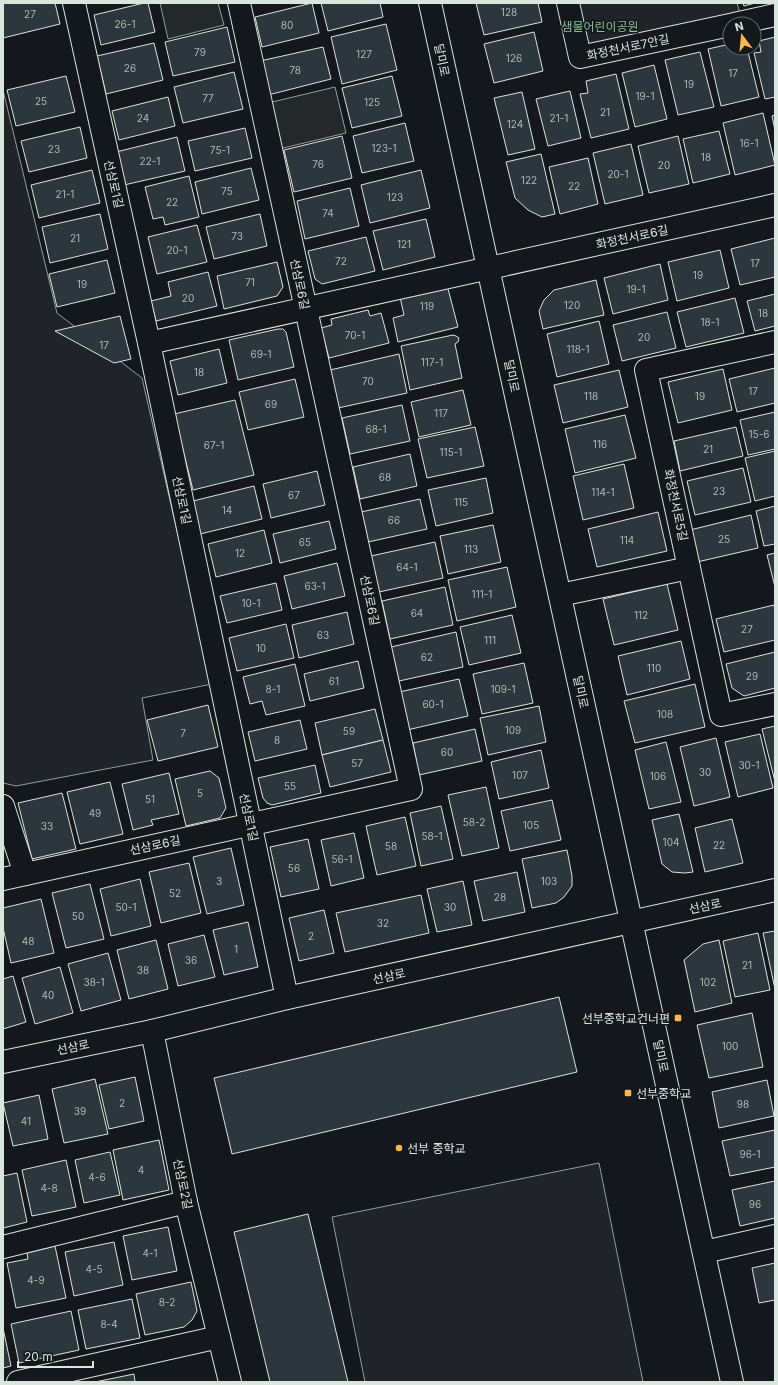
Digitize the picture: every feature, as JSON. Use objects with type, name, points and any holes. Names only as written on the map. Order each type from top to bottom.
[{"type":"street","name":"선삼로1길","points":[[74,3],[149,343],[287,998]]},
{"type":"street","name":"선삼로6길","points":[[3,879],[411,789],[239,3]]},
{"type":"street","name":"달미로","points":[[430,3],[732,1382]]},
{"type":"street","name":"화정천서로7안길","points":[[568,3],[580,57],[722,27]]},
{"type":"street","points":[[762,18],[775,15]]},
{"type":"street","name":"화정천서로6길","points":[[149,343],[775,205]]},
{"type":"street","name":"화정천서로5길","points":[[775,342],[646,370],[721,715],[775,704]]},
{"type":"street","points":[[560,595],[689,568]]},
{"type":"street","points":[[3,806],[26,874]]},
{"type":"street","name":"선삼로","points":[[3,1062],[152,1031],[287,998],[775,890]]},
{"type":"street","name":"선삼로2길","points":[[152,1031],[186,1202],[230,1382]]},
{"type":"street","points":[[3,1247],[186,1202]]},
{"type":"street","points":[[704,1252],[775,1236]]},
{"type":"street","points":[[18,1382],[219,1337]]},
{"type":"green space","name":"샘물어린이공원","points":[[572,3],[737,3],[741,16],[722,16],[722,21],[583,52]]},
{"type":"green space","points":[[3,90],[57,313],[142,378],[212,684],[142,698],[153,760],[16,786],[3,783]]},
{"type":"green space","points":[[599,1163],[643,1382],[365,1382],[332,1217]]},
{"type":"shaded area","points":[[160,3],[218,3],[224,25],[168,39]]},
{"type":"shaded area","points":[[335,87],[346,133],[279,149],[268,103]]},
{"type":"building","points":[[3,3],[55,3],[60,24],[3,38]]},
{"type":"building","points":[[148,3],[155,32],[101,45],[94,15]]},
{"type":"building","points":[[312,3],[319,33],[262,47],[255,17]]},
{"type":"building","points":[[321,3],[380,3],[383,17],[328,31]]},
{"type":"building","points":[[476,3],[538,3],[542,22],[484,35]]},
{"type":"building","points":[[743,3],[755,3],[744,6]]},
{"type":"building","points":[[386,24],[397,70],[342,84],[331,37]]},
{"type":"building","points":[[227,27],[235,62],[173,76],[165,42]]},
{"type":"building","points":[[534,32],[543,71],[494,83],[484,44]]},
{"type":"building","points":[[775,37],[775,97],[765,99],[755,56],[762,56],[762,40]]},
{"type":"building","points":[[154,43],[163,80],[106,94],[97,56]]},
{"type":"building","points":[[722,46],[722,56],[749,56],[759,97],[721,106],[708,49]]},
{"type":"building","points":[[323,47],[331,79],[268,95],[260,61]]},
{"type":"building","points":[[700,52],[714,107],[678,115],[665,60]]},
{"type":"building","points":[[654,65],[667,119],[635,127],[622,73]]},
{"type":"building","points":[[234,72],[243,109],[183,123],[174,87]]},
{"type":"building","points":[[616,74],[629,129],[591,138],[580,94],[588,93],[586,81]]},
{"type":"building","points":[[66,76],[75,112],[16,126],[7,90]]},
{"type":"building","points":[[392,76],[402,116],[352,128],[342,88]]},
{"type":"building","points":[[570,91],[581,138],[548,146],[536,99]]},
{"type":"building","points":[[522,92],[535,149],[508,155],[494,98]]},
{"type":"building","points":[[168,97],[175,126],[119,140],[112,111]]},
{"type":"building","points":[[763,113],[775,165],[735,175],[723,123]]},
{"type":"building","points":[[775,115],[775,130],[772,116]]},
{"type":"building","points":[[405,123],[414,161],[362,173],[353,136]]},
{"type":"building","points":[[80,127],[87,158],[29,172],[21,141]]},
{"type":"building","points":[[245,128],[252,158],[195,171],[188,141]]},
{"type":"building","points":[[719,131],[730,174],[693,183],[683,139]]},
{"type":"building","points":[[342,136],[352,178],[294,192],[284,150]]},
{"type":"building","points":[[678,136],[689,184],[649,193],[638,146]]},
{"type":"building","points":[[177,137],[185,171],[124,185],[116,152]]},
{"type":"building","points":[[631,144],[643,195],[605,204],[593,153]]},
{"type":"building","points":[[541,154],[555,214],[542,217],[528,210],[515,198],[506,162]]},
{"type":"building","points":[[588,158],[598,204],[560,214],[549,167]]},
{"type":"building","points":[[251,168],[259,200],[202,214],[195,182]]},
{"type":"building","points":[[92,170],[100,203],[39,218],[31,185]]},
{"type":"building","points":[[421,170],[430,208],[370,223],[361,185]]},
{"type":"building","points":[[189,176],[199,217],[165,225],[163,217],[153,219],[145,187]]},
{"type":"building","points":[[350,188],[359,226],[305,239],[297,201]]},
{"type":"building","points":[[100,214],[108,249],[50,263],[42,227]]},
{"type":"building","points":[[260,214],[267,246],[214,259],[206,227]]},
{"type":"building","points":[[426,219],[435,257],[383,270],[373,231]]},
{"type":"building","points":[[197,225],[207,262],[157,274],[148,237]]},
{"type":"building","points":[[366,237],[375,271],[322,284],[315,279],[308,251]]},
{"type":"building","points":[[775,238],[775,277],[740,285],[731,249]]},
{"type":"building","points":[[720,250],[729,288],[677,301],[668,262]]},
{"type":"building","points":[[107,260],[115,293],[57,307],[49,274]]},
{"type":"building","points":[[277,262],[283,287],[277,296],[224,309],[217,276]]},
{"type":"building","points":[[660,264],[668,300],[613,314],[604,278]]},
{"type":"building","points":[[208,272],[217,306],[156,321],[151,301],[171,296],[168,282]]},
{"type":"building","points":[[596,280],[604,315],[543,329],[539,311],[544,300],[554,290]]},
{"type":"building","points":[[447,285],[458,327],[398,342],[393,318],[404,315],[400,297]]},
{"type":"building","points":[[775,294],[775,326],[755,331],[747,301]]},
{"type":"building","points":[[735,298],[744,333],[686,347],[677,312]]},
{"type":"building","points":[[368,310],[370,316],[381,313],[389,343],[329,358],[321,328],[332,325],[331,319]]},
{"type":"building","points":[[667,312],[676,348],[622,361],[613,325]]},
{"type":"building","points":[[120,316],[131,359],[114,363],[55,331]]},
{"type":"building","points":[[599,321],[609,364],[557,377],[547,334]]},
{"type":"building","points":[[283,329],[286,332],[294,367],[238,380],[229,340]]},
{"type":"building","points":[[453,335],[459,338],[458,342],[455,344],[462,378],[410,390],[401,346]]},
{"type":"building","points":[[219,349],[227,383],[178,395],[170,361]]},
{"type":"building","points":[[399,354],[407,393],[338,408],[330,370]]},
{"type":"building","points":[[775,368],[775,403],[737,412],[729,379]]},
{"type":"building","points":[[723,369],[732,410],[678,423],[668,382]]},
{"type":"building","points":[[619,370],[628,407],[563,423],[554,385]]},
{"type":"building","points":[[295,379],[304,417],[248,430],[239,392]]},
{"type":"building","points":[[463,390],[471,425],[419,437],[411,402]]},
{"type":"building","points":[[235,400],[254,475],[193,490],[174,414]]},
{"type":"building","points":[[402,405],[410,441],[350,454],[342,418]]},
{"type":"building","points":[[775,412],[775,449],[748,455],[740,420]]},
{"type":"building","points":[[625,415],[636,458],[575,473],[565,429]]},
{"type":"building","points":[[475,427],[484,466],[427,478],[418,439]]},
{"type":"building","points":[[736,427],[743,456],[680,471],[674,441]]},
{"type":"building","points":[[775,451],[775,496],[755,501],[745,458]]},
{"type":"building","points":[[410,454],[417,486],[360,499],[353,467]]},
{"type":"building","points":[[624,464],[634,508],[583,520],[573,476]]},
{"type":"building","points":[[743,468],[751,502],[695,515],[687,481]]},
{"type":"building","points":[[317,471],[325,505],[271,518],[263,484]]},
{"type":"building","points":[[486,478],[493,513],[436,526],[428,490]]},
{"type":"building","points":[[254,486],[262,519],[200,534],[193,501]]},
{"type":"building","points":[[420,499],[427,529],[368,542],[361,512]]},
{"type":"building","points":[[775,506],[775,544],[764,546],[756,511]]},
{"type":"building","points":[[658,512],[667,551],[597,567],[588,529]]},
{"type":"building","points":[[751,515],[758,548],[697,562],[690,530]]},
{"type":"building","points":[[329,521],[336,549],[280,563],[273,534]]},
{"type":"building","points":[[493,525],[501,562],[448,574],[440,536]]},
{"type":"building","points":[[264,530],[272,563],[216,577],[208,544]]},
{"type":"building","points":[[435,542],[443,578],[379,592],[371,556]]},
{"type":"building","points":[[775,553],[775,587],[767,555]]},
{"type":"building","points":[[337,563],[345,596],[292,609],[284,576]]},
{"type":"building","points":[[507,567],[516,607],[457,621],[448,580]]},
{"type":"building","points":[[276,583],[282,610],[227,623],[220,596]]},
{"type":"building","points":[[667,584],[678,630],[614,645],[603,599]]},
{"type":"building","points":[[445,587],[453,625],[390,639],[382,601]]},
{"type":"building","points":[[774,605],[775,640],[724,652],[716,619]]},
{"type":"building","points":[[347,612],[354,644],[299,658],[292,625]]},
{"type":"building","points":[[512,615],[521,653],[469,665],[460,627]]},
{"type":"building","points":[[286,624],[294,658],[237,671],[229,638]]},
{"type":"building","points":[[456,632],[463,667],[399,681],[391,647]]},
{"type":"building","points":[[681,641],[690,679],[627,695],[618,656]]},
{"type":"building","points":[[775,652],[775,688],[744,696],[732,688],[726,664]]},
{"type":"building","points":[[358,661],[364,688],[310,701],[304,674]]},
{"type":"building","points":[[524,663],[533,703],[482,714],[473,674]]},
{"type":"building","points":[[295,664],[305,706],[266,715],[262,701],[250,704],[243,677]]},
{"type":"building","points":[[459,679],[468,716],[407,730],[399,692]]},
{"type":"building","points":[[695,684],[705,727],[635,743],[624,701]]},
{"type":"building","points":[[208,705],[218,747],[158,761],[147,720]]},
{"type":"building","points":[[539,706],[546,742],[488,755],[480,718]]},
{"type":"building","points":[[375,709],[383,740],[322,755],[315,723]]},
{"type":"building","points":[[300,720],[307,749],[255,761],[248,732]]},
{"type":"building","points":[[775,726],[775,782],[762,729]]},
{"type":"building","points":[[475,729],[482,761],[419,775],[413,743]]},
{"type":"building","points":[[760,734],[773,788],[738,797],[725,742]]},
{"type":"building","points":[[716,738],[730,797],[694,806],[680,747]]},
{"type":"building","points":[[383,740],[391,772],[330,787],[322,755]]},
{"type":"building","points":[[666,742],[681,802],[649,809],[635,750]]},
{"type":"building","points":[[541,750],[549,788],[499,799],[491,762]]},
{"type":"building","points":[[315,765],[321,793],[272,805],[267,803],[263,798],[258,778]]},
{"type":"building","points":[[210,771],[219,778],[226,808],[220,818],[186,826],[175,779]]},
{"type":"building","points":[[169,773],[179,814],[151,820],[153,825],[133,830],[122,784]]},
{"type":"building","points":[[110,782],[123,834],[80,844],[67,792]]},
{"type":"building","points":[[486,787],[499,848],[462,856],[448,795]]},
{"type":"building","points":[[62,793],[76,849],[32,859],[18,803]]},
{"type":"building","points":[[552,800],[561,840],[510,851],[501,811]]},
{"type":"building","points":[[441,806],[453,859],[421,866],[410,813]]},
{"type":"building","points":[[679,814],[693,872],[672,872],[662,864],[652,820]]},
{"type":"building","points":[[405,817],[416,866],[377,875],[366,826]]},
{"type":"building","points":[[732,819],[743,863],[705,872],[695,828]]},
{"type":"building","points":[[354,833],[364,878],[331,886],[321,840]]},
{"type":"building","points":[[308,839],[319,889],[281,897],[270,847]]},
{"type":"building","points":[[231,848],[244,905],[207,914],[193,857]]},
{"type":"building","points":[[567,850],[572,876],[572,886],[564,897],[556,903],[532,908],[522,859]]},
{"type":"building","points":[[189,863],[201,913],[161,923],[149,872]]},
{"type":"building","points":[[517,872],[525,912],[483,921],[474,881]]},
{"type":"building","points":[[140,879],[151,926],[111,936],[100,889]]},
{"type":"building","points":[[463,881],[472,925],[437,932],[427,889]]},
{"type":"building","points":[[90,884],[104,939],[66,948],[52,893]]},
{"type":"building","points":[[421,895],[429,933],[345,952],[336,913]]},
{"type":"building","points":[[41,899],[54,953],[11,963],[3,928],[3,908]]},
{"type":"building","points":[[324,910],[334,953],[299,961],[289,918]]},
{"type":"building","points":[[248,922],[258,967],[224,975],[213,930]]},
{"type":"building","points":[[775,931],[775,989],[763,933]]},
{"type":"building","points":[[758,933],[770,990],[735,997],[723,941]]},
{"type":"building","points":[[204,935],[215,977],[178,986],[168,944]]},
{"type":"building","points":[[156,940],[168,989],[129,999],[117,950]]},
{"type":"building","points":[[719,940],[732,1003],[695,1012],[684,960],[703,944]]},
{"type":"building","points":[[108,953],[121,1000],[81,1011],[68,964]]},
{"type":"building","points":[[60,967],[73,1013],[35,1024],[22,978]]},
{"type":"building","points":[[13,976],[26,1022],[3,1029],[3,979]]},
{"type":"building","points":[[559,997],[577,1072],[232,1154],[214,1078]]},
{"type":"building","points":[[752,1013],[763,1067],[709,1078],[697,1025]]},
{"type":"building","points":[[135,1077],[144,1121],[109,1129],[99,1085]]},
{"type":"building","points":[[95,1079],[108,1134],[64,1143],[52,1089]]},
{"type":"building","points":[[767,1080],[774,1116],[719,1128],[712,1092]]},
{"type":"building","points":[[39,1095],[48,1139],[13,1146],[3,1103]]},
{"type":"building","points":[[775,1130],[775,1167],[730,1176],[722,1141]]},
{"type":"building","points":[[159,1140],[169,1190],[123,1200],[113,1150]]},
{"type":"building","points":[[110,1152],[120,1195],[84,1203],[75,1160]]},
{"type":"building","points":[[66,1160],[76,1207],[32,1216],[22,1170]]},
{"type":"building","points":[[17,1173],[27,1222],[3,1228],[3,1176]]},
{"type":"building","points":[[775,1181],[775,1218],[740,1226],[732,1190]]},
{"type":"building","points":[[308,1214],[348,1382],[270,1382],[234,1232]]},
{"type":"building","points":[[168,1227],[177,1271],[132,1280],[123,1236]]},
{"type":"building","points":[[114,1242],[123,1285],[74,1296],[65,1252]]},
{"type":"building","points":[[55,1246],[66,1298],[16,1308],[7,1263],[28,1259],[27,1253]]},
{"type":"building","points":[[775,1263],[775,1300],[759,1303],[752,1268]]},
{"type":"building","points":[[191,1282],[197,1311],[192,1320],[184,1327],[145,1335],[136,1294]]},
{"type":"building","points":[[132,1299],[140,1338],[86,1349],[78,1310]]},
{"type":"building","points":[[71,1311],[79,1350],[19,1363],[11,1324]]},
{"type":"building","points":[[3,1328],[11,1366],[3,1368]]},
{"type":"building","points":[[134,1374],[135,1382],[95,1382]]},
{"type":"place","name":"선부중학교건너편","points":[[678,1018]]},
{"type":"place","name":"선부중학교","points":[[628,1093]]},
{"type":"place","name":"선부 중학교","points":[[399,1148]]}]
